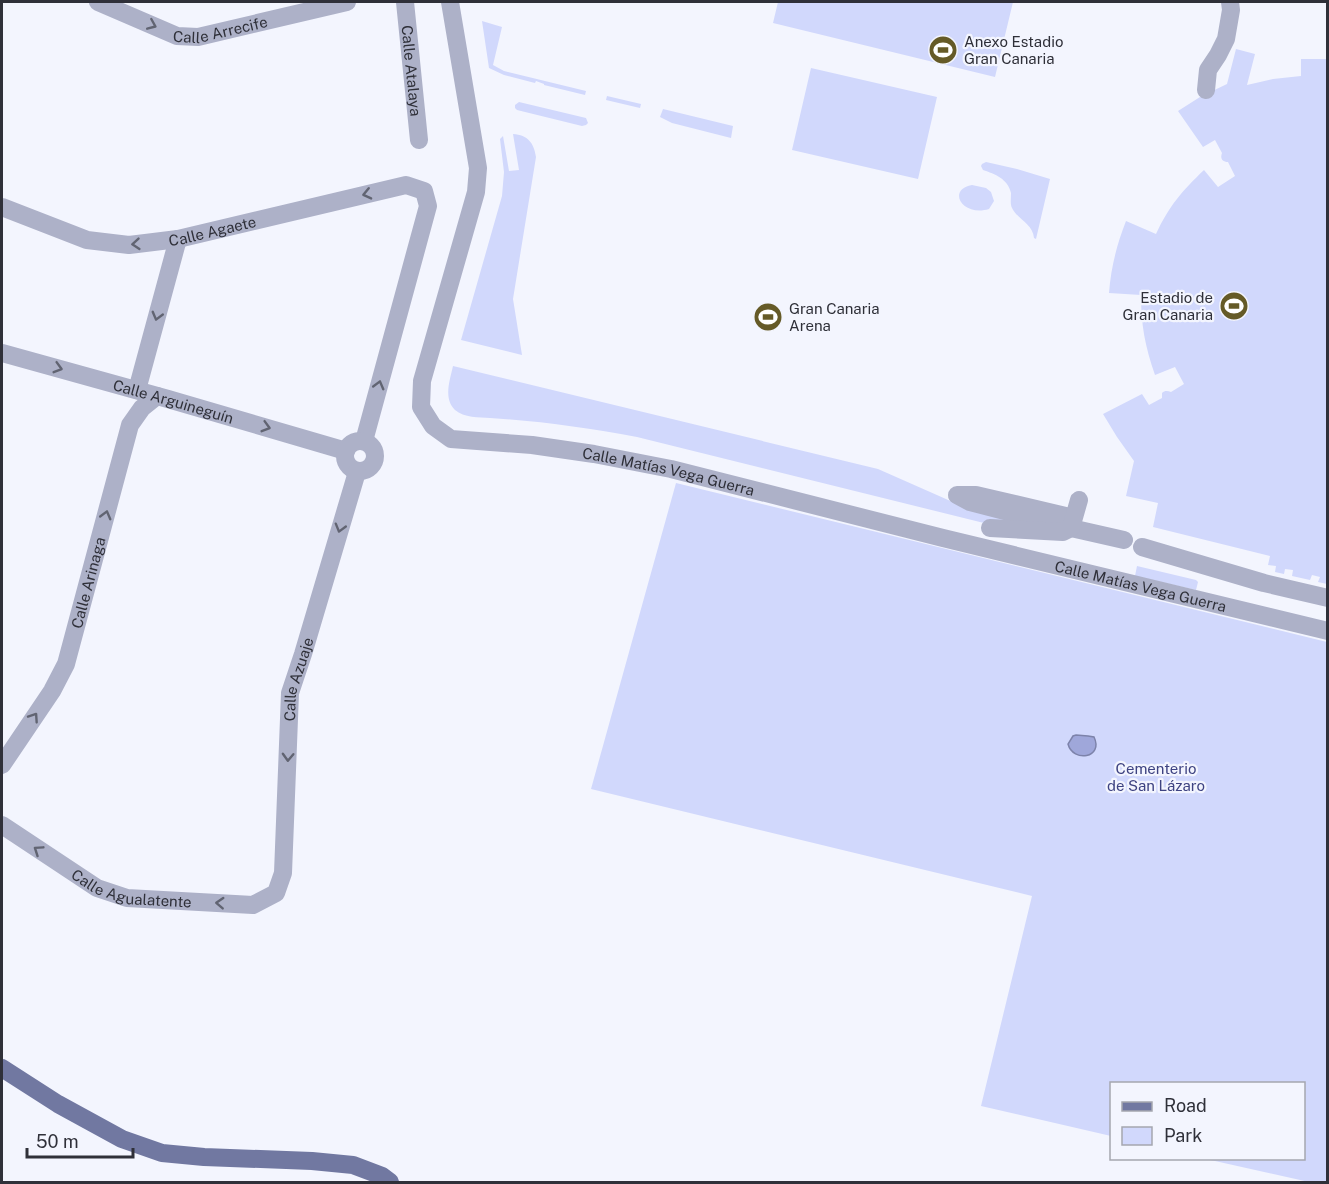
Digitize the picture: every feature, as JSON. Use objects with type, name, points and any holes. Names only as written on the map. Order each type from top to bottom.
[{"type":"main road","points":[[2,1068],[58,1104],[122,1140],[162,1153],[353,1165],[382,1176],[390,1182]]},
{"type":"street","name":"Calle Arrecife","points":[[98,2],[177,36],[198,37],[347,2]]},
{"type":"street","name":"Calle Atalaya","points":[[405,2],[419,140]]},
{"type":"street","name":"Calle Matías Vega Guerra","points":[[450,2],[478,168],[476,192],[422,381],[421,407],[433,426],[451,439],[532,445],[671,469],[955,541],[1328,631]]},
{"type":"street","points":[[1206,90],[1208,70],[1226,39],[1231,10],[1230,2]]},
{"type":"street","name":"Calle Agaete","points":[[2,207],[87,240],[129,245],[178,239],[406,185],[424,191],[428,206],[364,441]]},
{"type":"street","points":[[137,390],[178,239]]},
{"type":"street","name":"Calle Arguineguín","points":[[2,353],[345,451]]},
{"type":"street","name":"Calle Arinaga","points":[[2,765],[52,690],[66,664],[130,425],[142,408],[157,396]]},
{"type":"street","points":[[364,441],[374,450],[375,460],[366,471],[357,472],[348,466],[344,456],[345,451],[351,444],[364,441]]},
{"type":"street","name":"Calle Azuaje","points":[[276,893],[283,873],[290,693],[357,472]]},
{"type":"street","points":[[1071,523],[970,502],[957,495],[976,495],[1071,523],[1124,540]]},
{"type":"street","points":[[990,528],[1063,532],[1071,523],[1079,500]]},
{"type":"street","points":[[1142,547],[1264,583],[1328,598]]},
{"type":"street","name":"Calle Agualatente","points":[[2,825],[97,888],[127,898],[253,905],[276,893]]},
{"type":"green space","name":"Anexo Estadio Gran Canaria","points":[[778,2],[1013,2],[995,77],[773,23]]},
{"type":"green space","points":[[482,21],[502,27],[493,65],[504,71],[586,91],[585,95],[536,81],[535,83],[504,75],[489,68]]},
{"type":"green space","name":"Estadio de Gran Canaria","points":[[1236,49],[1255,54],[1247,85],[1301,76],[1301,59],[1327,59],[1327,584],[1318,582],[1320,577],[1312,575],[1310,580],[1292,576],[1293,570],[1285,569],[1284,574],[1275,572],[1276,566],[1268,565],[1270,556],[1153,527],[1158,503],[1126,496],[1134,461],[1103,414],[1142,394],[1149,405],[1162,398],[1163,392],[1171,392],[1184,384],[1175,367],[1155,375],[1144,335],[1141,295],[1109,293],[1111,274],[1126,221],[1156,234],[1177,199],[1204,170],[1218,187],[1235,176],[1228,162],[1222,159],[1222,153],[1215,140],[1203,147],[1178,111],[1227,84]]},
{"type":"green space","points":[[811,68],[937,97],[918,179],[792,150]]},
{"type":"green space","points":[[607,96],[641,104],[640,108],[606,100]]},
{"type":"green space","points":[[519,102],[586,118],[588,123],[582,126],[517,110],[515,105]]},
{"type":"green space","points":[[663,109],[733,126],[731,138],[672,123],[660,117]]},
{"type":"green space","points":[[513,134],[523,136],[529,141],[536,157],[513,299],[522,355],[461,340],[502,196],[504,172],[500,139],[503,136],[509,171],[519,170]]},
{"type":"green space","points":[[986,162],[1050,179],[1036,239],[1031,229],[1012,208],[1011,193],[1007,184],[996,175],[983,170],[981,166]]},
{"type":"green space","points":[[972,185],[986,188],[991,192],[994,201],[989,209],[972,209],[961,202],[960,192]]},
{"type":"green space","points":[[453,366],[878,469],[955,503],[1043,524],[992,525],[637,437],[546,423],[467,416],[455,410],[449,400],[448,389]]},
{"type":"green space","name":"Cementerio de San Lázaro","points":[[676,483],[1327,642],[1327,1182],[1309,1182],[1210,1160],[1305,1160],[1305,1082],[1110,1082],[1110,1136],[981,1106],[1032,896],[591,789]]},
{"type":"green space","points":[[1137,566],[1196,580],[1198,582],[1196,590],[1135,576]]},
{"type":"shaded area","points":[[1076,735],[1094,737],[1095,750],[1087,756],[1076,754],[1068,744]]},
{"type":"place","name":"Anexo Estadio Gran Canaria","points":[[943,50]]},
{"type":"place","name":"Estadio de Gran Canaria","points":[[1234,306]]},
{"type":"place","name":"Gran Canaria Arena","points":[[768,317]]}]
